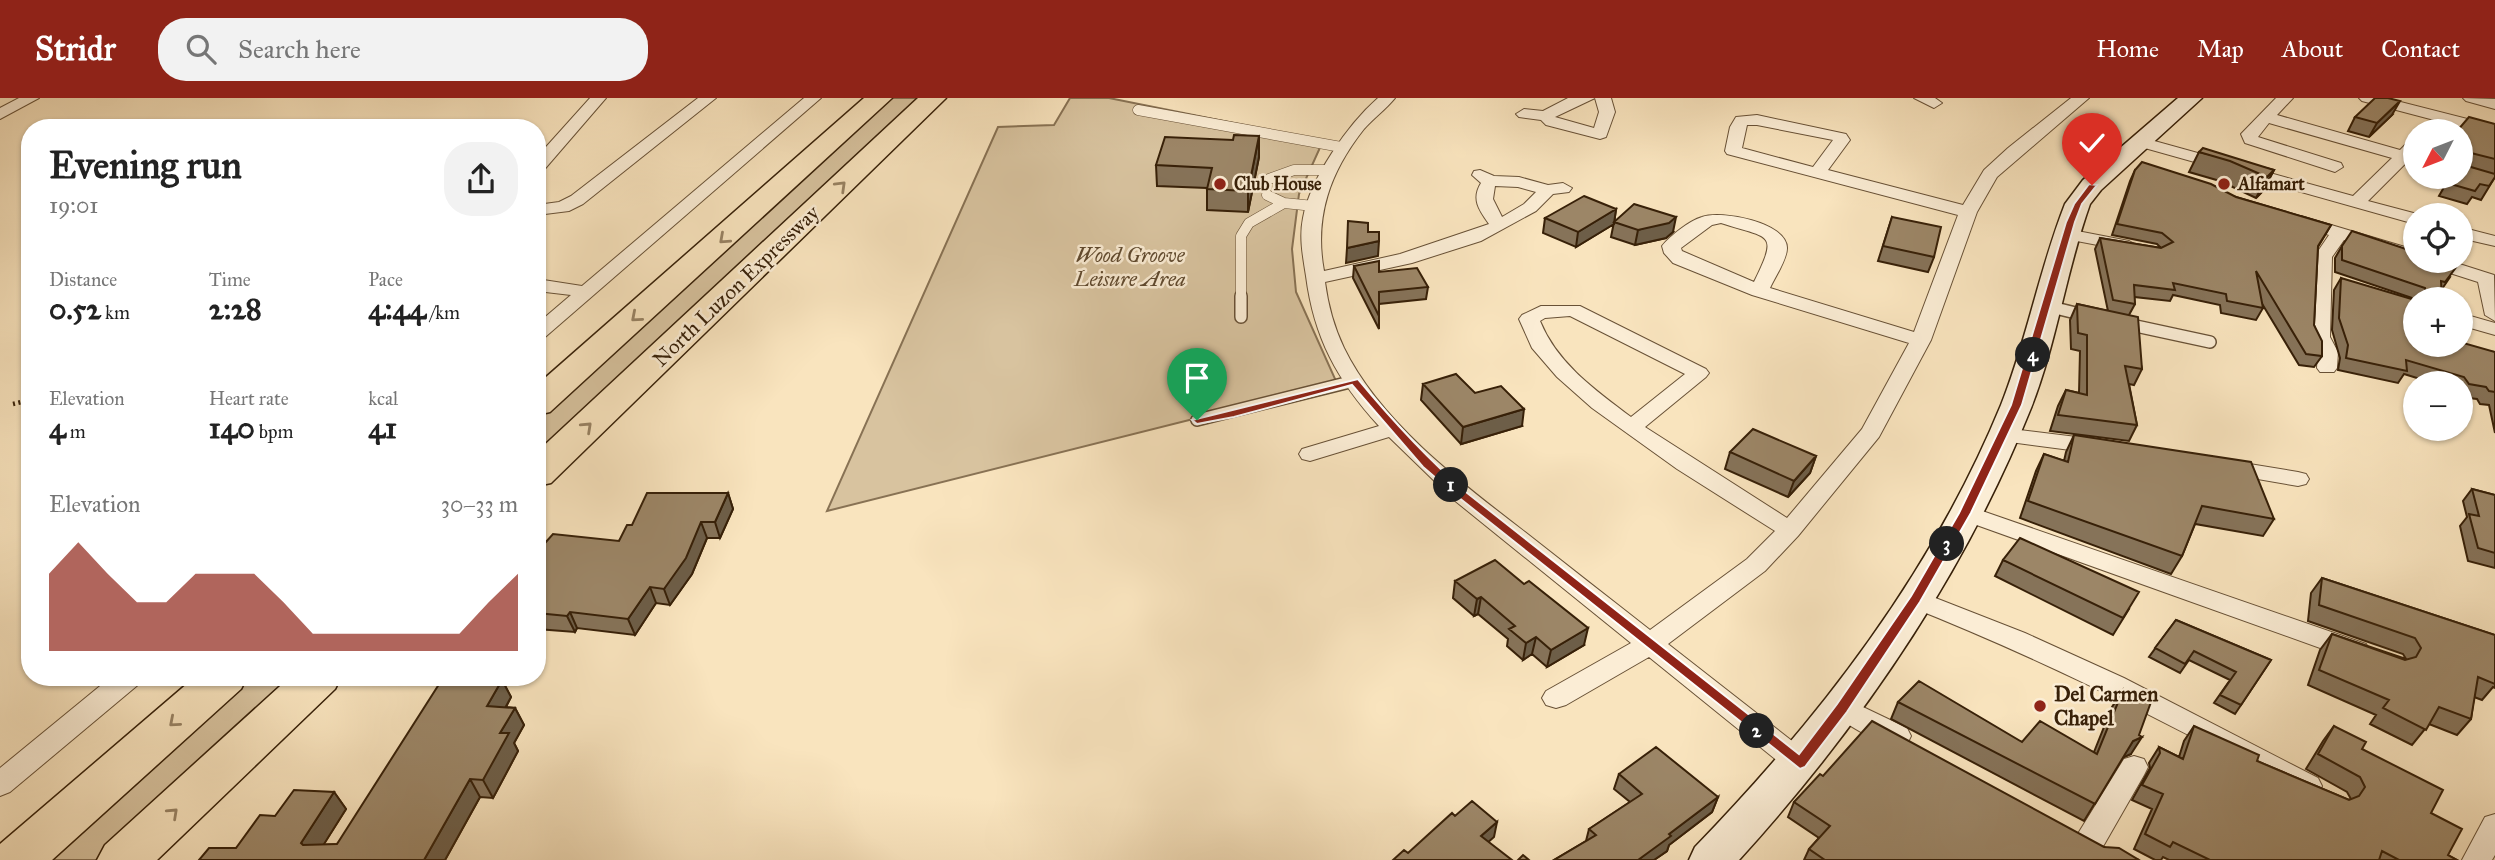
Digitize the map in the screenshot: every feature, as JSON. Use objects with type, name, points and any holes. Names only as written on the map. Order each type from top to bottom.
[{"type":"highway","name":"North Luzon Expressway","points":[[546,396],[879,98]]},
{"type":"highway","name":"North Luzon Expressway","points":[[546,465],[933,98]]},
{"type":"highway","points":[[17,860],[215,686]]},
{"type":"highway","points":[[123,860],[309,686]]},
{"type":"main road","points":[[1711,860],[1760,810],[1842,708],[1915,599],[1965,513],[2003,435],[2031,364],[2067,233],[2078,204],[2092,185],[2135,156],[2191,98]]},
{"type":"street","points":[[0,114],[31,98]]},
{"type":"street","points":[[546,157],[598,98]]},
{"type":"street","points":[[546,209],[563,207],[577,200],[708,98]]},
{"type":"street","points":[[546,326],[813,98]]},
{"type":"street","points":[[1387,98],[1362,121],[1341,147],[1314,206],[1310,234],[1325,330],[1354,381],[1393,429],[1462,495],[1800,763]]},
{"type":"street","points":[[1524,114],[1545,116],[1578,99],[1588,98]]},
{"type":"street","points":[[1545,116],[1552,122],[1600,134],[1607,112],[1602,98]]},
{"type":"street","points":[[2285,98],[2249,134],[2251,139],[2335,167]]},
{"type":"street","points":[[2367,98],[2495,131]]},
{"type":"street","points":[[2471,98],[2495,104]]},
{"type":"street","points":[[1556,698],[1649,645],[1756,565],[1790,530],[1871,432],[1921,340],[1968,212],[1990,174],[2075,99]]},
{"type":"street","points":[[2267,117],[2403,151]]},
{"type":"street","points":[[1818,173],[1842,140],[1840,137],[1757,120],[1742,120],[1738,124],[1737,143],[1733,151],[1968,212]]},
{"type":"street","points":[[2135,156],[2356,203],[2403,216]]},
{"type":"street","points":[[2356,203],[2403,161]]},
{"type":"street","points":[[1499,225],[1484,204],[1485,178],[1555,189]]},
{"type":"street","points":[[1315,278],[1370,269],[1431,251],[1499,225],[1532,208],[1555,189]]},
{"type":"street","points":[[2289,217],[2403,252]]},
{"type":"street","points":[[1759,291],[1778,251],[1778,244],[1770,233],[1721,218],[1712,218],[1671,246],[1673,253],[1680,259],[1759,291],[1921,340]]},
{"type":"street","points":[[2067,233],[2144,249]]},
{"type":"street","points":[[2327,368],[2328,352],[2320,337],[2323,257],[2340,233]]},
{"type":"street","points":[[2468,273],[2487,279],[2495,315]]},
{"type":"street","points":[[2322,277],[2345,285]]},
{"type":"street","points":[[546,286],[587,292]]},
{"type":"street","points":[[1631,428],[1699,373],[1573,310],[1541,312],[1529,319],[1530,328],[1545,352],[1587,393],[1631,428],[1790,530]]},
{"type":"street","points":[[2473,323],[2495,329]]},
{"type":"street","points":[[1310,454],[1393,429]]},
{"type":"street","points":[[2003,435],[2119,450]]},
{"type":"street","points":[[2208,464],[2298,479]]},
{"type":"street","points":[[1965,513],[2381,659]]},
{"type":"street","points":[[1915,599],[2062,660],[2217,735],[2335,802]]},
{"type":"street","points":[[0,784],[119,686]]},
{"type":"street","points":[[1842,708],[1926,752]]},
{"type":"street","points":[[2089,841],[2134,767]]},
{"type":"street","points":[[2477,860],[2495,826]]},
{"type":"lane","points":[[1138,110],[1341,147]]},
{"type":"lane","points":[[1269,179],[1294,170],[1329,170]]},
{"type":"lane","points":[[1267,195],[1284,203],[1314,206]]},
{"type":"lane","points":[[1241,317],[1241,236],[1249,223],[1284,203]]},
{"type":"lane","points":[[2047,306],[2098,318]]},
{"type":"lane","points":[[2110,321],[2210,342]]},
{"type":"lane","points":[[1197,420],[1234,413],[1354,381]]},
{"type":"path","points":[[13,404],[21,402]]},
{"type":"green space","points":[[888,98],[922,98],[546,456],[546,409]]},
{"type":"green space","name":"Wood Groove Leisure Area","points":[[1070,98],[1109,98],[1323,141],[1299,194],[1292,249],[1296,292],[1336,381],[827,511],[998,127],[1054,125]]},
{"type":"green space","points":[[234,686],[300,686],[110,860],[37,860]]},
{"type":"building","points":[[2375,98],[2400,101],[2377,123],[2355,117]]},
{"type":"building","points":[[2469,117],[2495,124],[2495,159],[2473,154],[2473,119],[2467,119]]},
{"type":"building","points":[[1234,135],[1259,136],[1248,191],[1207,189],[1212,168],[1156,165],[1165,137],[1233,140]]},
{"type":"building","points":[[2203,148],[2274,170],[2267,177],[2230,161],[2199,152]]},
{"type":"building","points":[[2142,162],[2211,184],[2236,197],[2331,225],[2318,246],[2314,325],[2322,341],[2322,356],[2306,354],[2256,271],[2263,308],[2227,301],[2226,294],[2173,283],[2175,290],[2134,285],[2135,304],[2113,300],[2100,238],[2161,248],[2173,242],[2162,233],[2117,224],[2135,170]]},
{"type":"building","points":[[2473,168],[2495,174],[2489,186],[2480,184],[2475,191],[2468,189],[2473,189]]},
{"type":"building","points":[[1584,196],[1616,209],[1578,232],[1545,218]]},
{"type":"building","points":[[1634,204],[1676,217],[1669,223],[1638,230],[1614,222]]},
{"type":"building","points":[[1892,217],[1941,227],[1934,257],[1883,246]]},
{"type":"building","points":[[1348,221],[1368,223],[1368,232],[1379,232],[1379,241],[1347,248]]},
{"type":"building","points":[[2352,231],[2403,248],[2403,273],[2452,273],[2445,282],[2441,281],[2441,287],[2422,287],[2342,260],[2342,246]]},
{"type":"building","points":[[1379,261],[1379,272],[1417,268],[1428,287],[1379,292],[1379,316],[1354,266]]},
{"type":"building","points":[[2341,278],[2403,296],[2403,357],[2473,357],[2473,346],[2495,352],[2495,392],[2473,385],[2473,371],[2444,371],[2406,360],[2407,371],[2346,358],[2348,345],[2339,318]]},
{"type":"building","points":[[2077,304],[2138,317],[2142,369],[2125,366],[2137,425],[2058,415],[2066,390],[2087,395],[2087,335],[2078,333]]},
{"type":"building","points":[[1456,374],[1475,393],[1501,386],[1524,409],[1463,427],[1423,384]]},
{"type":"building","points":[[1753,429],[1816,456],[1794,481],[1730,452]]},
{"type":"building","points":[[2074,435],[2251,462],[2274,519],[2202,506],[2182,556],[2028,501],[2044,454],[2068,462]]},
{"type":"building","points":[[2472,489],[2495,495],[2495,553],[2478,548],[2469,514],[2479,516]]},
{"type":"building","points":[[647,493],[728,493],[715,522],[701,522],[686,558],[664,589],[650,587],[628,619],[570,612],[567,616],[546,614],[546,542],[553,534],[619,541],[627,525],[632,525]]},
{"type":"building","points":[[2020,538],[2139,592],[2123,618],[2003,560]]},
{"type":"building","points":[[1495,560],[1524,584],[1529,581],[1588,628],[1551,650],[1536,637],[1526,643],[1509,629],[1515,626],[1481,597],[1477,599],[1455,581]]},
{"type":"building","points":[[2322,578],[2495,635],[2495,684],[2478,677],[2471,719],[2439,707],[2426,730],[2383,708],[2389,700],[2319,670],[2332,634],[2405,660],[2416,657],[2421,648],[2415,638],[2319,605]]},
{"type":"building","points":[[2176,620],[2271,660],[2241,705],[2220,695],[2236,672],[2194,651],[2185,664],[2155,648]]},
{"type":"building","points":[[1919,681],[2022,742],[2040,721],[2097,754],[2123,690],[2151,702],[2139,735],[2142,737],[2133,741],[2095,804],[1898,702]]},
{"type":"building","points":[[438,686],[499,686],[487,706],[515,708],[500,733],[509,733],[483,780],[470,779],[424,860],[199,860],[209,848],[236,848],[260,815],[275,816],[294,790],[334,792],[301,843],[337,844]]},
{"type":"building","points":[[1872,721],[2104,847],[2119,848],[2139,860],[1825,860],[1809,849],[1830,826],[1794,802],[1820,774],[1823,776]]},
{"type":"building","points":[[2194,726],[2259,755],[2257,761],[2349,800],[2359,796],[2365,787],[2360,777],[2318,754],[2334,726],[2366,742],[2362,749],[2443,790],[2431,813],[2462,829],[2448,855],[2457,860],[2399,860],[2382,851],[2379,860],[2210,860],[2173,842],[2170,847],[2145,834],[2163,794],[2142,785],[2160,753],[2159,747],[2183,759]]},
{"type":"building","points":[[1656,747],[1718,797],[1638,860],[1554,860],[1596,835],[1589,829],[1642,794],[1619,774]]},
{"type":"building","points":[[1472,801],[1497,822],[1481,836],[1512,860],[1393,860],[1404,850],[1408,853],[1452,813],[1455,816]]},
{"type":"place","name":"Club House","points":[[1220,184]]},
{"type":"place","name":"Alfamart","points":[[2224,184]]},
{"type":"place","name":"Del Carmen Chapel","points":[[2040,706]]},
{"type":"route","points":[[1197,420],[1234,413],[1354,381],[1393,429],[1462,495],[1800,763],[1842,708],[1915,599],[1965,513],[2016,405],[2031,364],[2070,222],[2078,204],[2092,185]]}]
